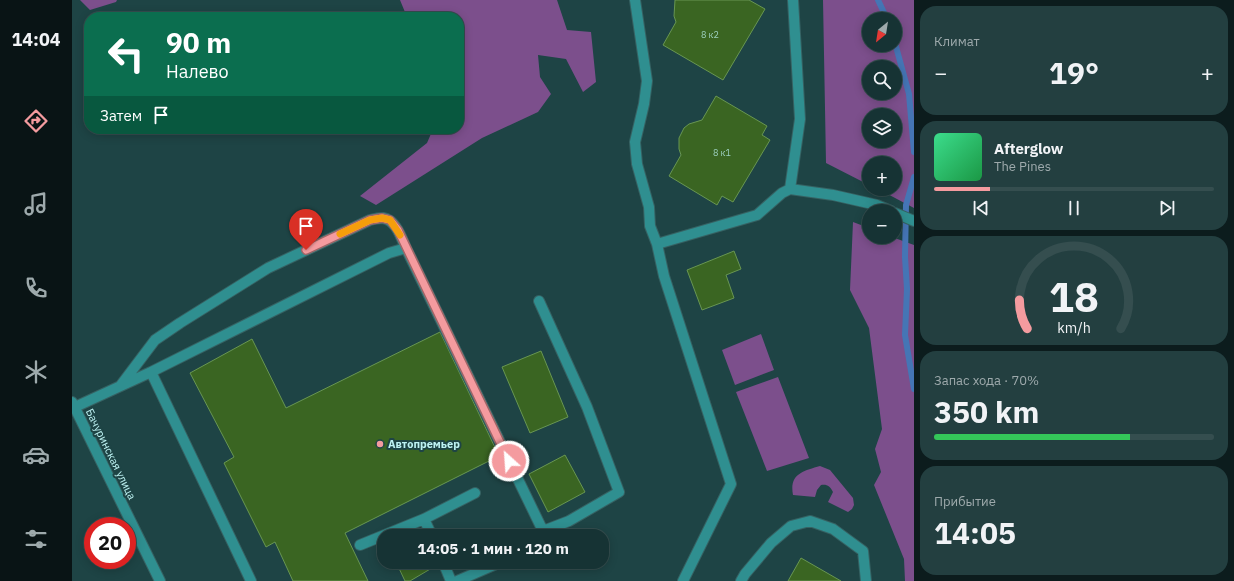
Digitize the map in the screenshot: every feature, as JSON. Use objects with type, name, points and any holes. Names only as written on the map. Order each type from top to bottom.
[{"type":"street","points":[[635,0],[647,81],[644,104],[635,142],[637,164],[649,207],[650,226],[657,244],[664,276],[731,484],[683,581]]},
{"type":"street","points":[[790,189],[800,119],[794,0]]},
{"type":"street","points":[[657,244],[757,215],[782,193],[790,189],[872,204]]},
{"type":"street","points":[[902,216],[914,221]]},
{"type":"street","points":[[119,387],[155,340],[180,323],[275,265],[370,220],[382,218],[390,220],[398,230],[540,529]]},
{"type":"street","points":[[73,405],[119,387],[151,372],[389,253],[406,248]]},
{"type":"street","points":[[539,301],[587,407],[619,492],[569,521],[551,529]]},
{"type":"street","points":[[151,372],[251,581]]},
{"type":"street","name":"Бачуринская улица","points":[[73,405],[160,581]]},
{"type":"street","points":[[360,545],[424,519],[475,493]]},
{"type":"street","points":[[424,519],[429,529]]},
{"type":"street","points":[[741,581],[771,543],[791,526],[810,521],[834,529],[863,551],[866,581]]},
{"type":"street","points":[[446,569],[451,581]]},
{"type":"street","points":[[457,581],[485,569]]},
{"type":"shaded area","points":[[80,0],[117,0],[116,2],[90,10]]},
{"type":"shaded area","points":[[400,0],[557,0],[567,30],[591,32],[596,82],[583,92],[566,59],[538,55],[540,77],[551,94],[538,112],[482,138],[376,205],[360,196],[427,143],[431,134],[464,134],[464,12],[405,12]]},
{"type":"shaded area","points":[[823,0],[914,0],[914,208],[891,196],[902,196],[902,156],[862,156],[862,181],[826,163]]},
{"type":"shaded area","points":[[853,222],[862,225],[862,244],[902,244],[902,241],[914,245],[914,581],[905,581],[904,559],[874,485],[881,472],[875,449],[882,429],[869,328],[850,290]]},
{"type":"shaded area","points":[[761,334],[774,370],[735,385],[722,350]]},
{"type":"shaded area","points":[[778,377],[809,458],[767,471],[736,392]]},
{"type":"shaded area","points":[[820,466],[830,470],[853,498],[854,505],[848,512],[828,502],[833,492],[827,485],[821,485],[817,490],[815,497],[793,495],[792,488],[795,478],[803,472]]},
{"type":"building","points":[[675,0],[749,0],[765,9],[723,80],[663,45],[676,22],[674,16]]},
{"type":"building","points":[[716,96],[767,126],[762,135],[770,140],[733,202],[722,196],[717,205],[669,176],[681,155],[679,149],[679,138],[684,128],[689,124],[702,120]]},
{"type":"building","points":[[734,251],[741,269],[726,275],[734,298],[702,310],[687,270]]},
{"type":"building","name":"Автопремьер","points":[[440,332],[499,456],[345,533],[368,581],[293,581],[275,542],[266,547],[224,463],[234,457],[190,373],[252,339],[286,408]]},
{"type":"building","points":[[541,351],[568,417],[530,433],[502,367]]},
{"type":"building","points":[[565,455],[585,492],[548,512],[529,474]]},
{"type":"building","points":[[801,558],[841,581],[788,581]]},
{"type":"building","points":[[399,569],[430,569],[410,581],[405,581]]},
{"type":"waterway","points":[[878,0],[884,12]]},
{"type":"waterway","points":[[897,52],[909,94],[914,152]]},
{"type":"waterway","points":[[914,177],[906,205],[905,257],[907,289],[905,335],[914,389]]},
{"type":"slow traffic","points":[[340,234],[370,220],[382,218],[390,220],[400,235]]},
{"type":"place","name":"Автопремьер","points":[[380,444]]},
{"type":"route","points":[[306,250],[370,220],[382,218],[390,220],[398,230],[509,461]]}]
